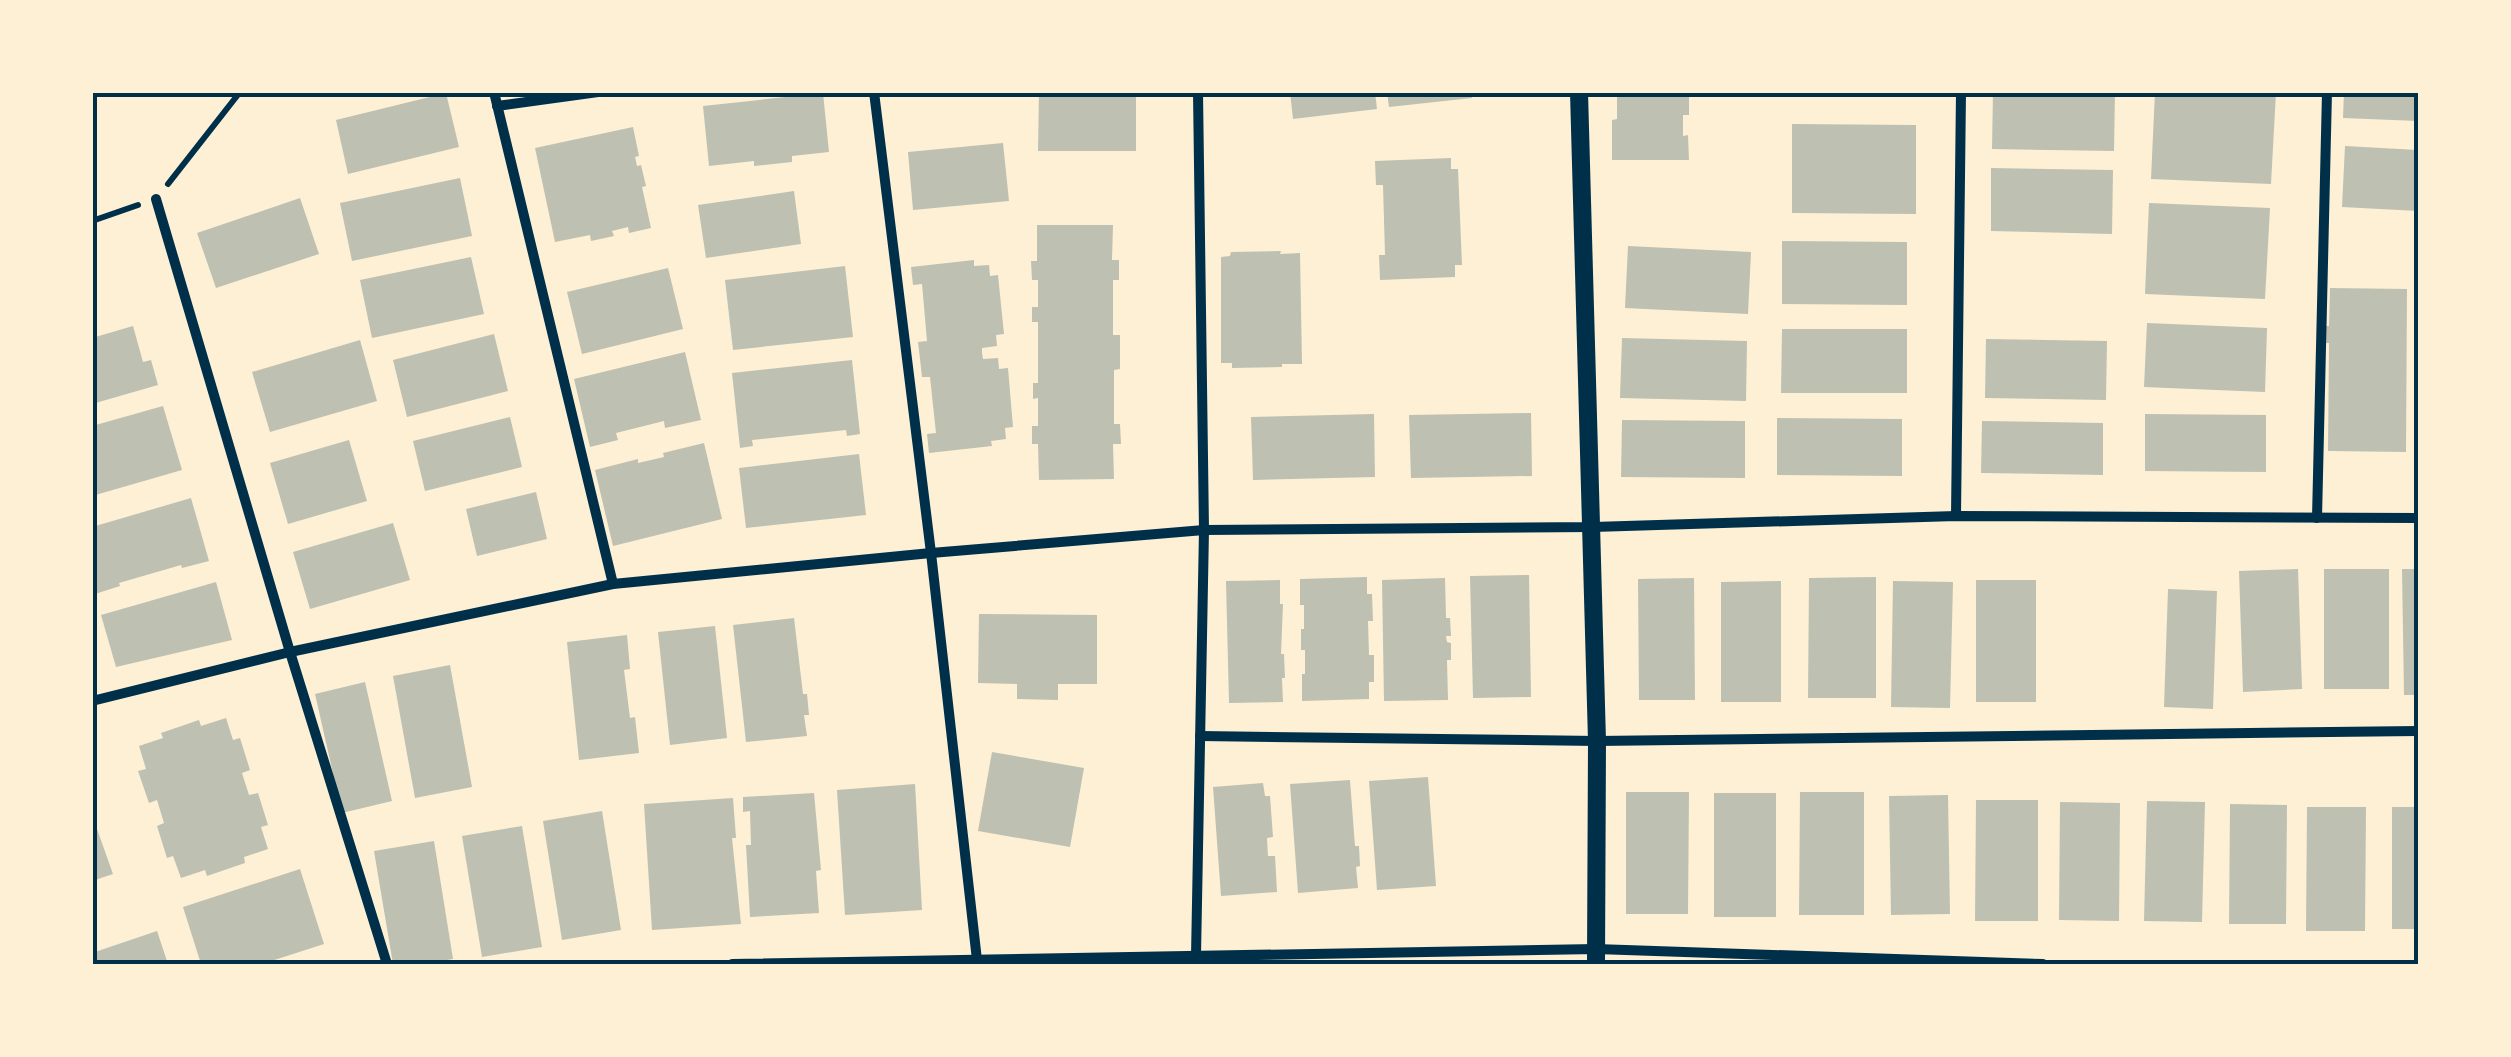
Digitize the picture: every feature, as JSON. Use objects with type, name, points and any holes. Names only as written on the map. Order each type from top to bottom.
[{"type":"street","points":[[494,92],[612,584]]},
{"type":"street","points":[[498,106],[598,92]]},
{"type":"street","points":[[874,92],[977,960]]},
{"type":"street","points":[[1196,956],[1204,530],[1198,92]]},
{"type":"street","points":[[1580,92],[1597,741],[1596,957]]},
{"type":"street","points":[[1956,516],[1961,92]]},
{"type":"street","points":[[2318,518],[2328,92]]},
{"type":"street","points":[[156,199],[387,964]]},
{"type":"street","points":[[92,701],[290,652],[612,584],[1204,530],[1593,527],[1956,516],[2418,518]]},
{"type":"street","points":[[1200,736],[1597,741],[2418,730]]},
{"type":"street","points":[[735,964],[1196,956],[2043,964]]},
{"type":"path","points":[[92,222],[156,199],[240,92]]},
{"type":"building","points":[[1039,92],[1136,92],[1136,151],[1038,151]]},
{"type":"building","points":[[1290,92],[1375,92],[1377,109],[1293,119]]},
{"type":"building","points":[[1387,92],[1472,92],[1472,98],[1389,107]]},
{"type":"building","points":[[1617,92],[1689,92],[1689,115],[1683,115],[1683,136],[1688,135],[1689,160],[1612,160]]},
{"type":"building","points":[[1993,92],[2115,92],[2114,151],[1992,149]]},
{"type":"building","points":[[2155,92],[2276,92],[2271,184],[2151,179]]},
{"type":"building","points":[[2344,92],[2418,92],[2418,121],[2343,118]]},
{"type":"building","points":[[446,93],[459,147],[348,174],[336,120]]},
{"type":"building","points":[[823,93],[829,152],[792,156],[792,162],[709,166],[703,106]]},
{"type":"building","points":[[1792,124],[1916,125],[1916,214],[1792,213]]},
{"type":"building","points":[[633,127],[639,156],[635,157],[646,186],[642,187],[651,228],[629,233],[628,227],[612,231],[614,236],[591,241],[590,235],[555,242],[535,148]]},
{"type":"building","points":[[1003,143],[1009,201],[913,210],[908,152]]},
{"type":"building","points":[[2345,146],[2418,150],[2418,211],[2342,207]]},
{"type":"building","points":[[1451,158],[1451,169],[1458,169],[1462,265],[1455,265],[1455,277],[1380,280],[1379,255],[1385,255],[1383,185],[1376,185],[1375,161]]},
{"type":"building","points":[[1991,168],[2113,170],[2112,234],[1991,231]]},
{"type":"building","points":[[460,178],[472,236],[352,261],[340,203]]},
{"type":"building","points":[[794,191],[801,244],[706,258],[698,205]]},
{"type":"building","points":[[300,198],[319,254],[216,288],[197,233]]},
{"type":"building","points":[[2149,203],[2270,208],[2265,299],[2145,294]]},
{"type":"building","points":[[1037,225],[1113,225],[1112,260],[1119,260],[1119,280],[1113,280],[1113,335],[1120,335],[1120,369],[1114,370],[1114,424],[1120,424],[1121,444],[1113,444],[1114,479],[1039,480],[1038,444],[1032,444],[1032,426],[1038,426],[1038,398],[1033,399],[1033,383],[1038,383],[1038,322],[1032,322],[1032,307],[1038,307],[1038,280],[1032,280],[1031,261],[1037,261]]},
{"type":"building","points":[[1782,241],[1907,242],[1907,305],[1782,304]]},
{"type":"building","points":[[1628,246],[1751,252],[1748,314],[1625,308]]},
{"type":"building","points":[[1281,251],[1280,254],[1300,253],[1302,364],[1232,368],[1232,363],[1221,363],[1221,257],[1230,256],[1231,252]]},
{"type":"building","points":[[471,257],[484,314],[372,338],[360,280]]},
{"type":"building","points":[[974,260],[974,266],[989,265],[990,276],[998,275],[1004,334],[996,335],[997,346],[982,348],[982,353],[983,359],[998,358],[999,369],[1008,368],[1013,427],[1005,428],[1006,439],[991,441],[992,446],[929,453],[927,434],[936,433],[930,377],[922,377],[918,342],[927,341],[922,284],[913,285],[911,267]]},
{"type":"building","points":[[845,266],[853,337],[733,350],[725,280]]},
{"type":"building","points":[[668,268],[683,329],[582,354],[567,292]]},
{"type":"building","points":[[2330,288],[2407,289],[2406,452],[2328,451],[2329,343],[2324,343],[2324,326],[2329,326]]},
{"type":"building","points":[[2147,323],[2267,328],[2265,392],[2144,387]]},
{"type":"building","points":[[133,326],[143,362],[151,360],[158,385],[92,404],[92,338]]},
{"type":"building","points":[[1782,329],[1907,329],[1907,393],[1781,393]]},
{"type":"building","points":[[494,334],[508,391],[407,417],[393,360]]},
{"type":"building","points":[[1622,338],[1747,341],[1746,401],[1620,398]]},
{"type":"building","points":[[1986,339],[2107,341],[2106,400],[1985,398]]},
{"type":"building","points":[[360,340],[377,401],[270,432],[252,372]]},
{"type":"building","points":[[685,352],[701,420],[665,428],[664,421],[616,433],[618,440],[590,447],[574,379]]},
{"type":"building","points":[[852,360],[860,434],[847,436],[846,430],[752,440],[753,446],[740,448],[732,373]]},
{"type":"building","points":[[163,406],[182,470],[92,496],[92,426]]},
{"type":"building","points":[[1531,413],[1532,476],[1411,478],[1409,415]]},
{"type":"building","points":[[1374,414],[1375,477],[1253,480],[1251,417]]},
{"type":"building","points":[[2145,414],[2266,415],[2266,472],[2145,471]]},
{"type":"building","points":[[510,417],[522,467],[425,491],[413,441]]},
{"type":"building","points":[[1777,418],[1902,419],[1902,476],[1777,475]]},
{"type":"building","points":[[1622,420],[1745,421],[1745,478],[1621,477]]},
{"type":"building","points":[[1982,421],[2103,423],[2103,475],[1981,473]]},
{"type":"building","points":[[349,440],[367,501],[288,524],[270,463]]},
{"type":"building","points":[[704,443],[722,519],[613,546],[595,470],[664,457],[663,453]]},
{"type":"building","points":[[859,454],[866,515],[746,528],[739,468]]},
{"type":"building","points":[[536,492],[547,539],[477,556],[466,509]]},
{"type":"building","points":[[191,498],[209,561],[182,568],[181,565],[95,594],[92,527]]},
{"type":"building","points":[[393,523],[410,580],[310,609],[293,552]]},
{"type":"building","points":[[2298,569],[2302,689],[2243,692],[2239,571]]},
{"type":"building","points":[[2324,569],[2389,569],[2389,689],[2324,689]]},
{"type":"building","points":[[2402,569],[2418,569],[2418,695],[2404,695]]},
{"type":"building","points":[[1529,575],[1531,697],[1473,698],[1470,576]]},
{"type":"building","points":[[1367,577],[1373,621],[1368,621],[1369,655],[1374,655],[1374,682],[1369,682],[1369,699],[1302,701],[1305,650],[1301,650],[1304,605],[1300,605],[1300,579]]},
{"type":"building","points":[[1876,577],[1876,698],[1808,698],[1809,578]]},
{"type":"building","points":[[1445,578],[1446,618],[1450,618],[1451,636],[1446,636],[1451,643],[1451,660],[1447,660],[1448,700],[1384,701],[1382,580]]},
{"type":"building","points":[[1694,578],[1695,700],[1639,700],[1638,579]]},
{"type":"building","points":[[1280,580],[1283,702],[1229,703],[1226,581]]},
{"type":"building","points":[[1976,580],[2036,580],[2036,702],[1976,702]]},
{"type":"building","points":[[1781,581],[1781,702],[1721,702],[1721,582]]},
{"type":"building","points":[[1893,581],[1953,582],[1950,708],[1891,707]]},
{"type":"building","points":[[216,582],[232,640],[116,667],[101,615]]},
{"type":"building","points":[[2168,589],[2217,591],[2213,709],[2164,707]]},
{"type":"building","points":[[979,614],[1097,615],[1097,684],[1058,684],[1058,700],[1017,699],[1017,684],[978,683]]},
{"type":"building","points":[[794,618],[803,694],[807,694],[807,736],[746,742],[733,625]]},
{"type":"building","points":[[715,626],[727,738],[670,745],[658,632]]},
{"type":"building","points":[[627,635],[630,669],[624,670],[639,753],[579,760],[567,642]]},
{"type":"building","points":[[450,665],[472,787],[415,798],[393,676]]},
{"type":"building","points":[[365,682],[392,801],[342,813],[315,694]]},
{"type":"building","points":[[226,718],[233,740],[240,738],[250,770],[242,773],[249,795],[258,793],[268,825],[261,827],[268,849],[244,857],[245,863],[207,876],[205,870],[181,878],[173,856],[167,858],[157,826],[164,823],[157,800],[149,803],[138,771],[146,769],[139,746],[163,738],[161,733],[199,720],[201,726]]},
{"type":"building","points":[[992,752],[1084,768],[1070,847],[978,831]]},
{"type":"building","points":[[1428,777],[1436,886],[1377,890],[1369,781]]},
{"type":"building","points":[[1350,780],[1355,846],[1359,846],[1358,888],[1298,893],[1290,784]]},
{"type":"building","points":[[1263,783],[1265,796],[1270,796],[1273,837],[1267,838],[1268,856],[1275,856],[1277,892],[1221,896],[1213,787]]},
{"type":"building","points":[[915,784],[922,910],[845,915],[837,790]]},
{"type":"building","points":[[1626,792],[1689,792],[1688,914],[1626,914]]},
{"type":"building","points":[[1800,792],[1864,792],[1864,915],[1799,915]]},
{"type":"building","points":[[814,793],[821,870],[816,871],[819,913],[750,917],[746,845],[751,845],[750,811],[743,812],[743,797]]},
{"type":"building","points":[[1714,793],[1776,793],[1776,917],[1714,917]]},
{"type":"building","points":[[1948,795],[1950,914],[1891,915],[1889,796]]},
{"type":"building","points":[[733,798],[736,838],[732,838],[741,924],[652,930],[644,804]]},
{"type":"building","points":[[1976,800],[2038,800],[2038,921],[1975,921]]},
{"type":"building","points":[[2147,801],[2205,802],[2202,922],[2144,921]]},
{"type":"building","points":[[2060,802],[2120,803],[2119,921],[2059,920]]},
{"type":"building","points":[[2230,804],[2287,805],[2286,924],[2229,924]]},
{"type":"building","points":[[2307,807],[2366,807],[2365,931],[2306,931]]},
{"type":"building","points":[[2392,807],[2418,807],[2418,929],[2392,929]]},
{"type":"building","points":[[602,811],[621,930],[562,940],[543,821]]},
{"type":"building","points":[[92,815],[113,874],[92,881]]},
{"type":"building","points":[[522,826],[542,947],[482,957],[462,836]]},
{"type":"building","points":[[434,841],[453,959],[393,964],[374,851]]},
{"type":"building","points":[[300,869],[324,944],[262,964],[201,964],[183,907]]},
{"type":"building","points":[[157,931],[168,964],[92,964],[92,953]]}]
